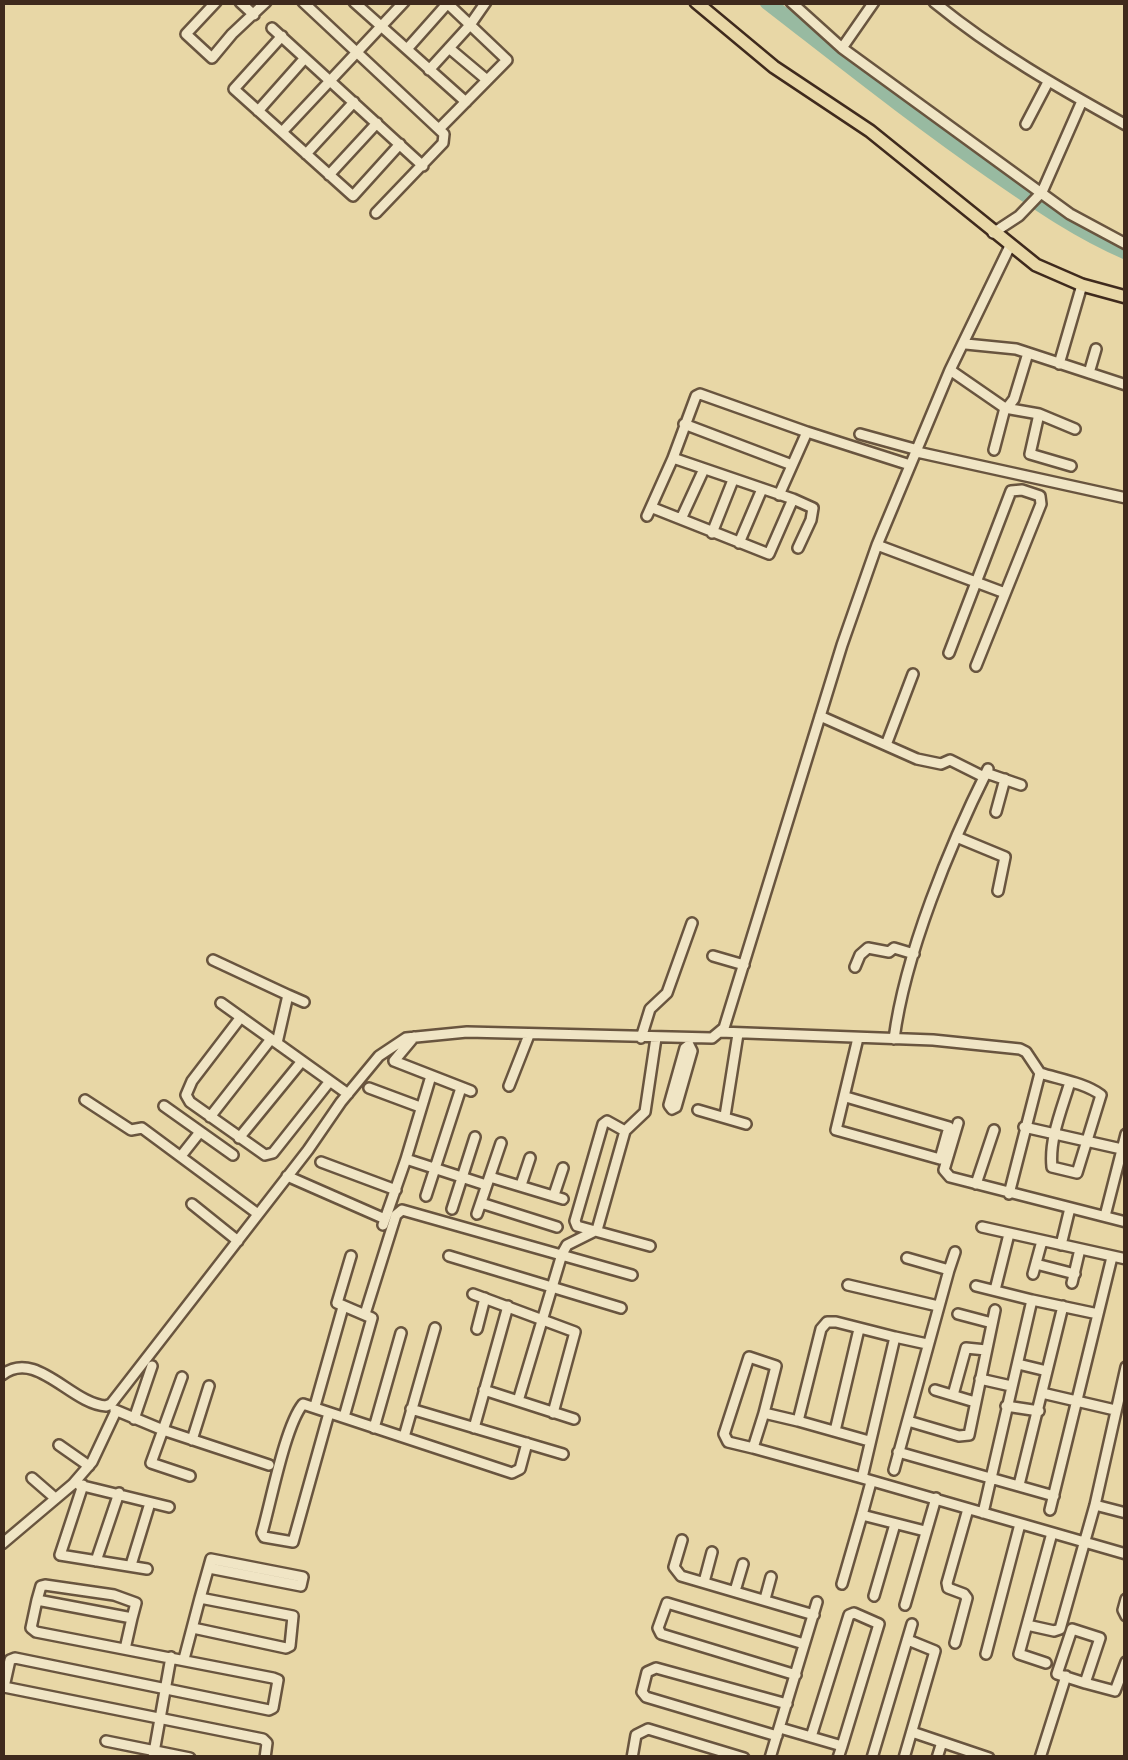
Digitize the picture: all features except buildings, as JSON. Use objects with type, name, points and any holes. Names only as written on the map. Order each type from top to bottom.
[{"type":"main road","points":[[696,2],[774,67],[880,139],[1036,265],[1082,285],[1126,297]]},
{"type":"street","points":[[216,2],[186,34],[212,58],[266,2]]},
{"type":"street","points":[[240,2],[254,15]]},
{"type":"street","points":[[302,2],[444,134],[443,143],[376,214]]},
{"type":"street","points":[[282,132],[404,2]]},
{"type":"street","points":[[429,70],[486,2]]},
{"type":"street","points":[[791,2],[842,48],[1040,195],[1126,244]]},
{"type":"street","points":[[842,48],[874,2]]},
{"type":"street","points":[[934,2],[964,27],[1048,82],[1126,125]]},
{"type":"street","points":[[354,3],[466,102]]},
{"type":"street","points":[[407,50],[446,3],[507,60],[439,129]]},
{"type":"street","points":[[272,28],[423,166]]},
{"type":"street","points":[[282,36],[234,89],[258,111],[353,196],[400,144]]},
{"type":"street","points":[[450,48],[487,80]]},
{"type":"street","points":[[258,111],[305,58]]},
{"type":"street","points":[[1026,124],[1048,82]]},
{"type":"street","points":[[993,233],[1040,195],[1082,101]]},
{"type":"street","points":[[306,154],[354,102]]},
{"type":"street","points":[[329,174],[377,123]]},
{"type":"street","points":[[147,1569],[60,1554],[78,1484],[114,1408],[379,1056],[414,1037],[467,1032],[690,1041],[712,1038],[727,1023],[820,716],[877,545],[950,370],[966,344],[1010,246]]},
{"type":"street","points":[[1058,364],[1082,285]]},
{"type":"street","points":[[966,344],[1016,348],[1126,386]]},
{"type":"street","points":[[1089,373],[1096,349]]},
{"type":"street","points":[[994,450],[1028,353]]},
{"type":"street","points":[[950,370],[1006,408],[1039,414],[1075,429]]},
{"type":"street","points":[[793,499],[769,554],[681,519],[650,512],[684,424],[700,394],[910,465]]},
{"type":"street","points":[[1039,414],[1030,454],[1070,466]]},
{"type":"street","points":[[684,424],[792,466]]},
{"type":"street","points":[[779,495],[808,432]]},
{"type":"street","points":[[860,434],[1126,498]]},
{"type":"street","points":[[673,458],[813,508],[798,548]]},
{"type":"street","points":[[681,519],[704,470]]},
{"type":"street","points":[[712,533],[732,480]]},
{"type":"street","points":[[739,543],[762,490]]},
{"type":"street","points":[[949,653],[1012,491],[1040,496],[1042,504],[976,666]]},
{"type":"street","points":[[877,545],[1006,594]]},
{"type":"street","points":[[886,745],[914,674]]},
{"type":"street","points":[[820,716],[932,764],[950,760],[1021,784]]},
{"type":"street","points":[[894,1038],[904,982],[986,773]]},
{"type":"street","points":[[996,812],[1004,779]]},
{"type":"street","points":[[959,838],[1005,857],[998,891]]},
{"type":"street","points":[[641,1038],[650,1009],[667,993],[692,924]]},
{"type":"street","points":[[855,967],[868,948],[889,952],[894,948],[914,954]]},
{"type":"street","points":[[713,956],[744,965]]},
{"type":"street","points":[[213,960],[304,1002]]},
{"type":"street","points":[[210,1117],[274,1040],[288,995]]},
{"type":"street","points":[[221,1003],[348,1094]]},
{"type":"street","points":[[241,1017],[186,1091],[190,1102],[260,1154],[272,1152],[330,1081]]},
{"type":"street","points":[[720,1032],[894,1038],[1020,1049],[1040,1073],[1070,1082],[1096,1090],[1101,1095],[1081,1170],[1071,1173],[1052,1167],[1054,1135],[1070,1082]]},
{"type":"street","points":[[509,1086],[529,1034]]},
{"type":"street","points":[[724,1116],[738,1034]]},
{"type":"street","points":[[414,1037],[394,1061],[466,1089],[426,1196]]},
{"type":"street","points":[[518,1401],[562,1254],[567,1245],[597,1230],[625,1131],[645,1112],[656,1038]]},
{"type":"street","points":[[846,1096],[949,1127],[940,1159],[836,1130],[858,1038]]},
{"type":"street","points":[[690,1041],[692,1051],[676,1107],[672,1109],[669,1105],[690,1041]]},
{"type":"street","points":[[239,1138],[302,1061]]},
{"type":"street","points":[[1009,1194],[1040,1073]]},
{"type":"street","points":[[287,1176],[384,1222],[431,1076]]},
{"type":"street","points":[[369,1088],[420,1107]]},
{"type":"street","points":[[85,1100],[131,1130],[142,1128],[258,1214]]},
{"type":"street","points":[[164,1106],[233,1155]]},
{"type":"street","points":[[698,1110],[746,1124]]},
{"type":"street","points":[[625,1131],[610,1122],[602,1124],[575,1215],[577,1226],[650,1246]]},
{"type":"street","points":[[958,1124],[944,1170],[950,1177],[1126,1222]]},
{"type":"street","points":[[1024,1127],[1124,1150]]},
{"type":"street","points":[[976,1184],[994,1130]]},
{"type":"street","points":[[181,1156],[200,1132]]},
{"type":"street","points":[[1106,1216],[1126,1134]]},
{"type":"street","points":[[452,1209],[474,1137]]},
{"type":"street","points":[[477,1214],[501,1143]]},
{"type":"street","points":[[521,1185],[530,1158]]},
{"type":"street","points":[[406,1159],[464,1178],[521,1185],[559,1197],[562,1168]]},
{"type":"street","points":[[321,1162],[396,1190]]},
{"type":"street","points":[[481,1203],[558,1227]]},
{"type":"street","points":[[192,1204],[238,1241]]},
{"type":"street","points":[[1061,1245],[1070,1208]]},
{"type":"street","points":[[366,1314],[399,1210],[471,1226],[632,1275]]},
{"type":"street","points":[[982,1227],[1126,1259]]},
{"type":"street","points":[[995,1290],[1010,1234]]},
{"type":"street","points":[[1042,1241],[1034,1269],[1073,1278],[1080,1249]]},
{"type":"street","points":[[894,1470],[926,1344],[955,1252]]},
{"type":"street","points":[[344,1418],[372,1318],[337,1303],[351,1256]]},
{"type":"street","points":[[448,1256],[621,1308]]},
{"type":"street","points":[[1050,1510],[1112,1257]]},
{"type":"street","points":[[906,1258],[949,1270]]},
{"type":"street","points":[[848,1285],[938,1306]]},
{"type":"street","points":[[976,1286],[1098,1314]]},
{"type":"street","points":[[474,1294],[572,1329],[576,1335],[552,1412]]},
{"type":"street","points":[[477,1329],[485,1298]]},
{"type":"street","points":[[983,1513],[1032,1300]]},
{"type":"street","points":[[474,1428],[508,1306]]},
{"type":"street","points":[[1020,1485],[1062,1306]]},
{"type":"street","points":[[314,1406],[343,1308]]},
{"type":"street","points":[[908,1421],[966,1437],[970,1432],[996,1310]]},
{"type":"street","points":[[958,1314],[992,1323]]},
{"type":"street","points":[[798,1422],[821,1329],[827,1322],[926,1344]]},
{"type":"street","points":[[404,1437],[435,1328]]},
{"type":"street","points":[[835,1432],[858,1329]]},
{"type":"street","points":[[374,1428],[401,1333]]},
{"type":"street","points":[[842,1584],[862,1514],[869,1442],[895,1338]]},
{"type":"street","points":[[953,1396],[966,1348],[986,1350]]},
{"type":"street","points":[[753,1448],[776,1366],[749,1357],[724,1434],[728,1442],[1126,1554]]},
{"type":"street","points":[[1018,1364],[1047,1371]]},
{"type":"street","points":[[2,1375],[15,1366],[32,1368],[91,1404],[114,1408],[162,1430],[269,1465]]},
{"type":"street","points":[[134,1419],[152,1366]]},
{"type":"street","points":[[1027,1625],[1054,1632],[1060,1628],[1095,1505],[1126,1367]]},
{"type":"street","points":[[182,1377],[151,1464],[190,1476]]},
{"type":"street","points":[[980,1379],[1011,1386]]},
{"type":"street","points":[[192,1440],[209,1386]]},
{"type":"street","points":[[484,1390],[574,1420]]},
{"type":"street","points":[[935,1390],[975,1402]]},
{"type":"street","points":[[1042,1393],[1115,1410]]},
{"type":"street","points":[[329,1412],[293,1542],[264,1537],[297,1412],[303,1404],[314,1406],[516,1473],[527,1443]]},
{"type":"street","points":[[1006,1406],[1039,1411]]},
{"type":"street","points":[[412,1409],[562,1454]]},
{"type":"street","points":[[764,1413],[869,1442]]},
{"type":"street","points":[[58,1445],[89,1466]]},
{"type":"street","points":[[898,1452],[1054,1496]]},
{"type":"street","points":[[32,1478],[56,1498]]},
{"type":"street","points":[[2,1544],[78,1484],[168,1507]]},
{"type":"street","points":[[96,1561],[118,1494]]},
{"type":"street","points":[[905,1605],[936,1498]]},
{"type":"street","points":[[131,1565],[150,1503]]},
{"type":"street","points":[[1095,1505],[1126,1513]]},
{"type":"street","points":[[955,1643],[968,1598],[948,1588],[947,1583],[968,1509]]},
{"type":"street","points":[[862,1514],[925,1531]]},
{"type":"street","points":[[874,1596],[895,1524]]},
{"type":"street","points":[[986,1654],[1020,1524]]},
{"type":"street","points":[[2,1526],[14,1534]]},
{"type":"street","points":[[1046,1664],[1018,1659],[1052,1533]]},
{"type":"street","points":[[682,1540],[674,1567],[676,1573],[814,1615]]},
{"type":"street","points":[[704,1582],[712,1552]]},
{"type":"street","points":[[184,1659],[211,1558],[302,1577],[301,1586],[209,1568]]},
{"type":"street","points":[[735,1591],[743,1564]]},
{"type":"street","points":[[764,1600],[771,1576]]},
{"type":"street","points":[[125,1649],[136,1602],[41,1586],[32,1630],[125,1649],[184,1659],[278,1680],[273,1708],[15,1658],[10,1660],[4,1684],[7,1688],[263,1739],[267,1742],[265,1758]]},
{"type":"street","points":[[193,1628],[290,1646],[293,1616],[200,1598]]},
{"type":"street","points":[[37,1600],[132,1618]]},
{"type":"street","points":[[1126,1600],[1126,1616]]},
{"type":"street","points":[[770,1758],[818,1602]]},
{"type":"street","points":[[796,1675],[662,1634],[658,1628],[667,1603],[804,1644]]},
{"type":"street","points":[[811,1737],[849,1615],[854,1613],[879,1624],[838,1758]]},
{"type":"street","points":[[872,1758],[912,1624]]},
{"type":"street","points":[[1085,1684],[1099,1642],[1097,1636],[1077,1629],[1069,1633],[1056,1674],[1085,1684],[1115,1691],[1126,1662]]},
{"type":"street","points":[[904,1758],[935,1650],[908,1640]]},
{"type":"street","points":[[154,1754],[171,1657]]},
{"type":"street","points":[[787,1704],[656,1668],[647,1672],[642,1692],[646,1697],[842,1746]]},
{"type":"street","points":[[1040,1758],[1066,1676]]},
{"type":"street","points":[[632,1758],[636,1735],[648,1729],[744,1758]]},
{"type":"street","points":[[912,1732],[970,1755],[989,1758]]},
{"type":"street","points":[[106,1741],[154,1754],[190,1758]]},
{"type":"street","points":[[937,1758],[942,1742]]},
{"type":"waterway","points":[[767,2],[994,173],[1075,226],[1126,252]]}]
